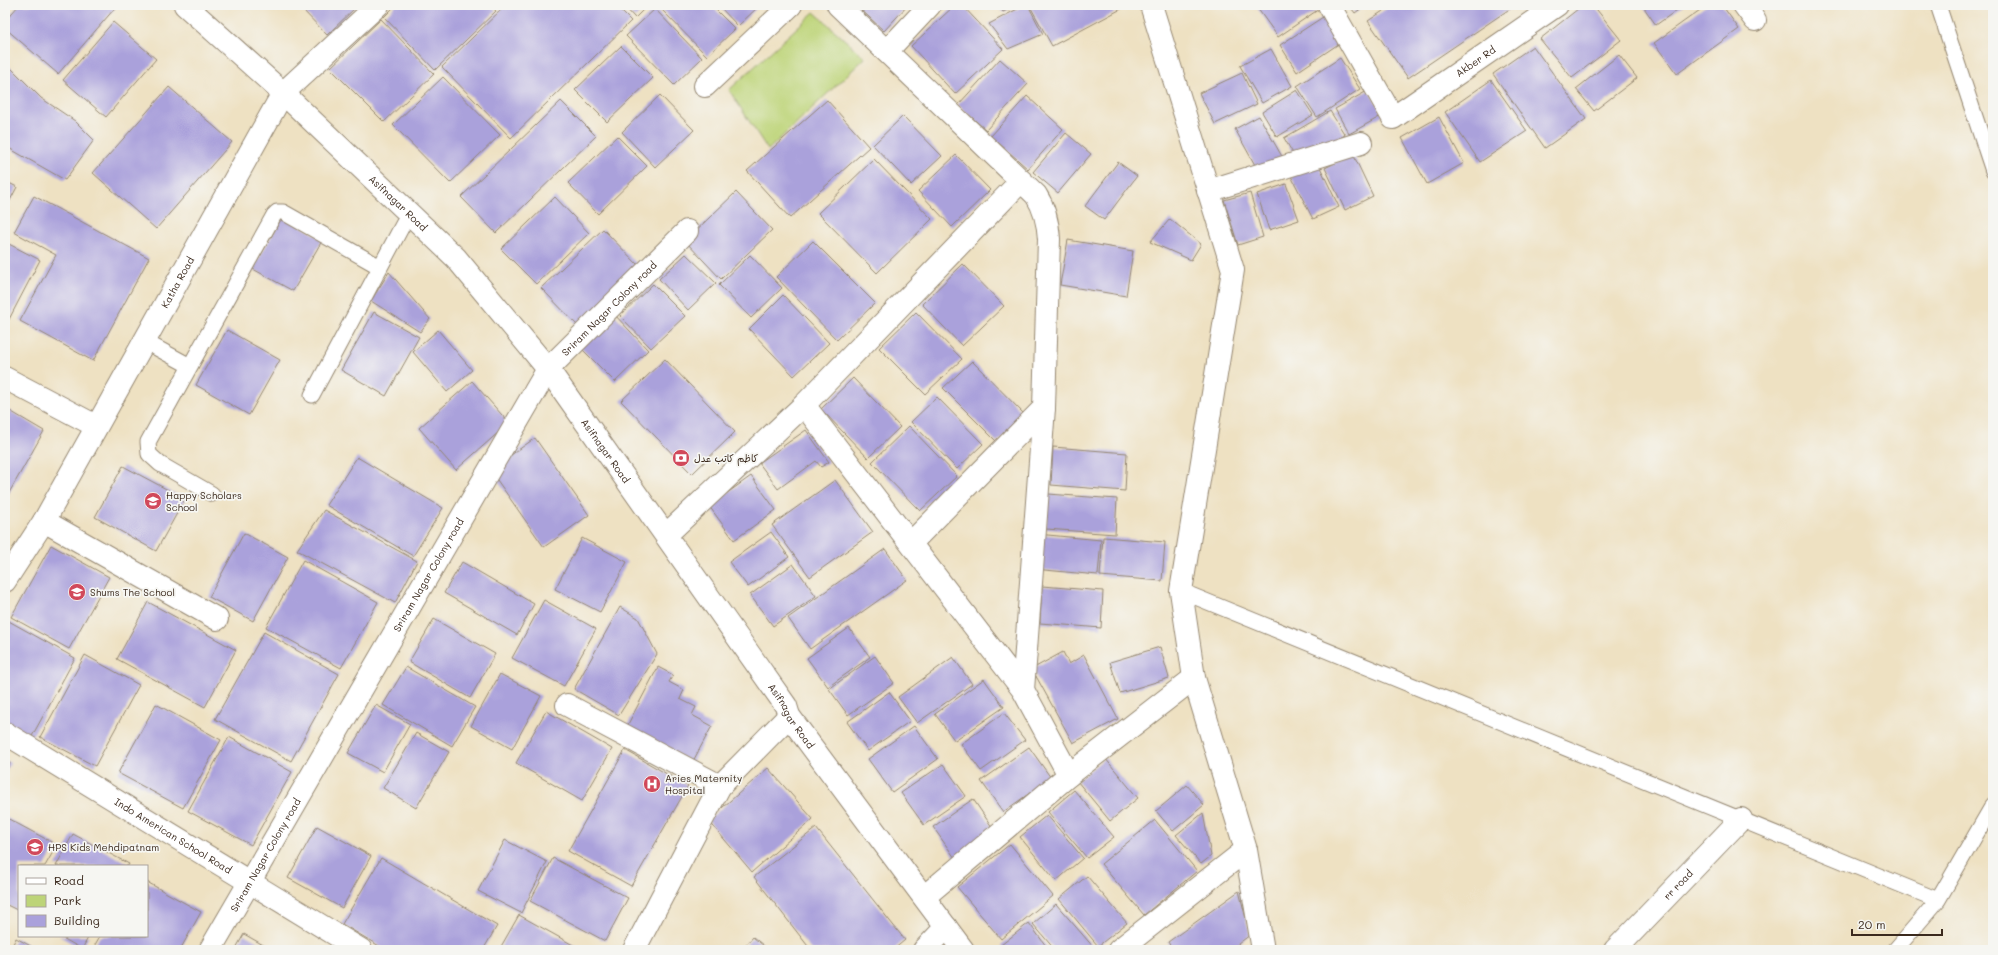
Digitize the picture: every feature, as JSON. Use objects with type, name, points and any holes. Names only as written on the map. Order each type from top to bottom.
[{"type":"street","name":"Asifnagar Road","points":[[185,5],[282,93],[456,258],[548,369],[786,706],[789,716],[963,950]]},
{"type":"street","name":"Katha Road","points":[[5,581],[44,521],[282,93],[378,5]]},
{"type":"street","points":[[705,86],[791,5]]},
{"type":"street","points":[[838,5],[1036,195],[1043,206],[1048,221],[1049,239],[1044,408],[1023,690]]},
{"type":"street","points":[[887,52],[930,5]]},
{"type":"street","points":[[1151,5],[1233,270],[1181,591],[1194,678],[1246,850],[1263,950]]},
{"type":"street","name":"Akber Rd","points":[[1329,5],[1394,118],[1548,8]]},
{"type":"street","points":[[1208,191],[1361,143]]},
{"type":"street","points":[[666,535],[804,405],[1021,181]]},
{"type":"street","name":"Sriram Nagar Colony road","points":[[210,950],[548,369],[687,231]]},
{"type":"street","points":[[5,378],[96,426]]},
{"type":"street","points":[[804,405],[912,543],[1023,690],[1069,775]]},
{"type":"street","points":[[912,543],[1044,408]]},
{"type":"street","points":[[44,521],[217,618]]},
{"type":"street","points":[[924,897],[1069,775],[1194,678]]},
{"type":"street","points":[[567,705],[720,786]]},
{"type":"street","points":[[634,950],[720,786],[789,716]]},
{"type":"street","name":"Indo American School Road","points":[[5,733],[362,950]]},
{"type":"street","name":"rr road","points":[[1615,950],[1741,819]]},
{"type":"street","points":[[1119,950],[1246,850]]},
{"type":"street","points":[[924,950],[946,927]]},
{"type":"lane","points":[[1938,5],[1993,171]]},
{"type":"lane","points":[[212,494],[160,464],[149,454],[148,442],[277,212],[283,212],[380,267]]},
{"type":"lane","points":[[312,395],[409,213]]},
{"type":"lane","points":[[144,341],[190,366]]},
{"type":"lane","points":[[1181,591],[1938,900]]},
{"type":"lane","points":[[1895,950],[1938,900],[1993,805]]},
{"type":"green space","points":[[814,12],[865,58],[768,150],[729,90]]},
{"type":"building","points":[[19,5],[111,5],[115,8],[58,74],[5,28],[5,21]]},
{"type":"building","points":[[298,5],[358,5],[327,35]]},
{"type":"building","points":[[396,5],[490,5],[496,11],[435,70],[384,17]]},
{"type":"building","points":[[506,5],[615,5],[631,21],[511,138],[442,67]]},
{"type":"building","points":[[623,5],[648,5],[635,18]]},
{"type":"building","points":[[665,5],[711,5],[735,29],[707,56],[661,9]]},
{"type":"building","points":[[718,5],[760,5],[738,26]]},
{"type":"building","points":[[856,5],[908,5],[884,31]]},
{"type":"building","points":[[955,5],[962,5],[1003,49],[955,94],[911,46]]},
{"type":"building","points":[[999,5],[1017,5],[1003,12]]},
{"type":"building","points":[[1025,5],[1028,5],[1043,34],[1008,49],[989,24]]},
{"type":"building","points":[[1036,5],[1121,5],[1123,8],[1052,46],[1031,8]]},
{"type":"building","points":[[1255,5],[1325,5],[1278,37]]},
{"type":"building","points":[[1349,5],[1366,5],[1355,13]]},
{"type":"building","points":[[1392,5],[1509,5],[1511,8],[1408,78],[1368,21]]},
{"type":"building","points":[[1583,5],[1593,5],[1621,40],[1572,78],[1540,39]]},
{"type":"building","points":[[1642,5],[1684,5],[1656,25]]},
{"type":"building","points":[[1707,5],[1722,5],[1739,29],[1677,74],[1654,43]]},
{"type":"building","points":[[655,9],[702,58],[674,85],[626,36]]},
{"type":"building","points":[[1323,17],[1340,43],[1297,72],[1280,45]]},
{"type":"building","points":[[381,19],[434,74],[384,122],[330,68]]},
{"type":"building","points":[[113,22],[156,59],[106,117],[63,80]]},
{"type":"building","points":[[621,46],[653,78],[607,122],[575,90]]},
{"type":"building","points":[[1533,46],[1586,119],[1545,148],[1493,74]]},
{"type":"building","points":[[1271,49],[1292,86],[1262,103],[1240,66]]},
{"type":"building","points":[[1619,55],[1637,78],[1594,111],[1576,89]]},
{"type":"building","points":[[1340,58],[1360,89],[1317,117],[1297,86]]},
{"type":"building","points":[[1000,59],[1028,84],[986,130],[958,105]]},
{"type":"building","points":[[5,62],[41,98],[75,121],[94,140],[65,180],[5,146]]},
{"type":"building","points":[[1242,73],[1257,104],[1215,124],[1199,93]]},
{"type":"building","points":[[443,77],[500,135],[450,183],[393,125]]},
{"type":"building","points":[[1491,80],[1527,131],[1480,162],[1445,112]]},
{"type":"building","points":[[169,87],[232,142],[156,229],[93,173]]},
{"type":"building","points":[[1297,90],[1313,115],[1277,137],[1262,112]]},
{"type":"building","points":[[1369,90],[1383,115],[1349,134],[1335,109]]},
{"type":"building","points":[[660,95],[694,130],[655,167],[622,132]]},
{"type":"building","points":[[1027,96],[1063,129],[1028,169],[991,136]]},
{"type":"building","points":[[827,100],[869,147],[790,218],[747,171]]},
{"type":"building","points":[[561,101],[596,136],[496,233],[461,197]]},
{"type":"building","points":[[1330,111],[1345,135],[1298,162],[1284,138]]},
{"type":"building","points":[[903,116],[942,156],[911,185],[873,145]]},
{"type":"building","points":[[1259,116],[1284,160],[1260,174],[1235,129]]},
{"type":"building","points":[[1439,117],[1464,163],[1427,184],[1402,138]]},
{"type":"building","points":[[1066,133],[1091,154],[1058,193],[1033,172]]},
{"type":"building","points":[[617,136],[647,166],[598,214],[568,183]]},
{"type":"building","points":[[1353,154],[1373,196],[1345,210],[1325,168]]},
{"type":"building","points":[[956,155],[990,190],[952,227],[918,191]]},
{"type":"building","points":[[874,159],[932,219],[877,273],[818,213]]},
{"type":"building","points":[[1118,162],[1137,176],[1104,220],[1085,206]]},
{"type":"building","points":[[1318,163],[1339,207],[1313,219],[1291,176]]},
{"type":"building","points":[[5,181],[17,187],[5,210]]},
{"type":"building","points":[[1286,184],[1299,220],[1269,230],[1257,194]]},
{"type":"building","points":[[736,192],[772,230],[721,279],[685,241]]},
{"type":"building","points":[[1250,193],[1263,237],[1238,245],[1224,200]]},
{"type":"building","points":[[34,196],[149,258],[93,361],[20,321],[56,255],[14,232]]},
{"type":"building","points":[[555,197],[589,233],[536,284],[501,249]]},
{"type":"building","points":[[283,216],[323,239],[293,291],[253,269]]},
{"type":"building","points":[[1170,219],[1201,244],[1191,260],[1150,242]]},
{"type":"building","points":[[603,229],[640,267],[579,327],[541,288]]},
{"type":"building","points":[[1068,240],[1133,251],[1126,296],[1060,285]]},
{"type":"building","points":[[813,241],[875,303],[837,340],[776,277]]},
{"type":"building","points":[[5,242],[40,260],[5,327]]},
{"type":"building","points":[[686,254],[716,283],[688,310],[659,279]]},
{"type":"building","points":[[750,255],[782,288],[751,318],[719,285]]},
{"type":"building","points":[[963,264],[1004,306],[962,346],[922,304]]},
{"type":"building","points":[[389,272],[430,319],[420,332],[371,301]]},
{"type":"building","points":[[653,284],[685,316],[651,348],[620,316]]},
{"type":"building","points":[[783,295],[829,343],[794,376],[749,329]]},
{"type":"building","points":[[374,312],[419,337],[386,396],[341,370]]},
{"type":"building","points":[[916,312],[962,359],[925,394],[879,348]]},
{"type":"building","points":[[613,313],[648,350],[615,382],[579,346]]},
{"type":"building","points":[[227,330],[280,360],[249,415],[196,385]]},
{"type":"building","points":[[438,330],[472,370],[447,392],[413,352]]},
{"type":"building","points":[[665,359],[735,432],[692,474],[621,401]]},
{"type":"building","points":[[972,361],[1025,415],[997,442],[943,388]]},
{"type":"building","points":[[853,378],[900,427],[868,458],[821,409]]},
{"type":"building","points":[[472,381],[509,423],[456,470],[419,428]]},
{"type":"building","points":[[937,397],[983,444],[957,469],[911,422]]},
{"type":"building","points":[[5,408],[44,431],[5,500]]},
{"type":"building","points":[[909,426],[957,476],[920,511],[872,462]]},
{"type":"building","points":[[806,430],[829,462],[821,467],[816,461],[778,489],[759,463]]},
{"type":"building","points":[[535,438],[589,515],[544,547],[490,470]]},
{"type":"building","points":[[1053,447],[1127,453],[1125,491],[1051,485]]},
{"type":"building","points":[[357,457],[443,508],[413,556],[326,505]]},
{"type":"building","points":[[123,466],[185,499],[156,551],[95,517]]},
{"type":"building","points":[[751,476],[776,510],[734,540],[709,506]]},
{"type":"building","points":[[835,480],[873,532],[810,577],[772,525]]},
{"type":"building","points":[[1048,494],[1117,499],[1115,534],[1046,529]]},
{"type":"building","points":[[324,510],[417,561],[395,603],[297,550]]},
{"type":"building","points":[[771,532],[789,557],[748,587],[729,562]]},
{"type":"building","points":[[244,533],[288,557],[253,621],[209,597]]},
{"type":"building","points":[[1037,534],[1101,540],[1098,575],[1034,569]]},
{"type":"building","points":[[1103,537],[1165,542],[1162,581],[1100,576]]},
{"type":"building","points":[[582,538],[627,562],[600,612],[555,589]]},
{"type":"building","points":[[51,545],[109,577],[69,649],[11,617]]},
{"type":"building","points":[[885,549],[907,580],[810,649],[788,618]]},
{"type":"building","points":[[303,560],[378,602],[341,668],[266,627]]},
{"type":"building","points":[[462,562],[534,604],[517,635],[444,593]]},
{"type":"building","points":[[793,564],[816,596],[773,626],[750,595]]},
{"type":"building","points":[[1042,586],[1103,591],[1101,628],[1040,623]]},
{"type":"building","points":[[544,600],[596,629],[564,686],[512,658]]},
{"type":"building","points":[[148,602],[236,650],[205,707],[117,659]]},
{"type":"building","points":[[620,607],[638,618],[657,654],[619,715],[574,689]]},
{"type":"building","points":[[434,619],[495,654],[470,698],[409,662]]},
{"type":"building","points":[[7,620],[75,658],[31,738],[5,724],[5,624]]},
{"type":"building","points":[[849,628],[870,657],[828,687],[807,658]]},
{"type":"building","points":[[264,632],[339,674],[291,761],[215,719]]},
{"type":"building","points":[[1160,647],[1169,678],[1120,693],[1110,662]]},
{"type":"building","points":[[1063,652],[1069,664],[1084,655],[1118,719],[1073,743],[1032,669]]},
{"type":"building","points":[[85,655],[139,685],[95,766],[40,737]]},
{"type":"building","points":[[875,656],[894,683],[848,715],[829,689]]},
{"type":"building","points":[[953,657],[972,684],[917,723],[898,697]]},
{"type":"building","points":[[406,667],[475,707],[452,746],[383,705]]},
{"type":"building","points":[[658,667],[673,675],[669,682],[684,690],[680,699],[696,707],[692,715],[712,726],[692,763],[626,728]]},
{"type":"building","points":[[500,674],[541,696],[512,749],[471,726]]},
{"type":"building","points":[[984,679],[1004,707],[955,741],[935,714]]},
{"type":"building","points":[[889,692],[910,721],[868,751],[847,722]]},
{"type":"building","points":[[156,704],[221,740],[183,808],[118,773]]},
{"type":"building","points":[[376,705],[410,724],[383,772],[348,753]]},
{"type":"building","points":[[546,711],[612,749],[582,801],[516,763]]},
{"type":"building","points":[[1004,713],[1025,740],[981,771],[961,744]]},
{"type":"building","points":[[914,726],[938,759],[892,792],[868,759]]},
{"type":"building","points":[[416,733],[449,752],[416,808],[383,788]]},
{"type":"building","points":[[229,737],[292,772],[251,845],[188,811]]},
{"type":"building","points":[[1029,747],[1051,778],[1003,812],[981,781]]},
{"type":"building","points":[[625,750],[688,786],[631,886],[568,851]]},
{"type":"building","points":[[1105,758],[1138,798],[1110,821],[1077,781]]},
{"type":"building","points":[[5,760],[10,763],[5,773]]},
{"type":"building","points":[[943,764],[966,796],[924,825],[901,793]]},
{"type":"building","points":[[768,768],[813,819],[752,872],[708,820]]},
{"type":"building","points":[[1187,785],[1204,805],[1173,831],[1156,811]]},
{"type":"building","points":[[1074,790],[1114,837],[1087,858],[1048,812]]},
{"type":"building","points":[[973,799],[994,830],[955,858],[933,827]]},
{"type":"building","points":[[1203,813],[1211,856],[1201,864],[1176,835]]},
{"type":"building","points":[[1047,815],[1083,858],[1056,881],[1020,837]]},
{"type":"building","points":[[5,817],[57,845],[46,865],[18,865],[18,910],[5,904]]},
{"type":"building","points":[[1155,820],[1197,871],[1144,915],[1101,864]]},
{"type":"building","points":[[317,826],[371,856],[342,908],[288,878]]},
{"type":"building","points":[[816,828],[905,940],[893,950],[811,950],[754,877]]},
{"type":"building","points":[[73,834],[129,864],[128,865],[57,865]]},
{"type":"building","points":[[505,840],[547,862],[521,913],[478,891]]},
{"type":"building","points":[[1010,844],[1053,896],[1001,939],[957,887]]},
{"type":"building","points":[[381,858],[497,926],[483,950],[386,950],[342,924]]},
{"type":"building","points":[[553,858],[628,898],[605,941],[530,901]]},
{"type":"building","points":[[1087,876],[1127,923],[1098,946],[1059,899]]},
{"type":"building","points":[[148,883],[201,912],[180,950],[92,950],[99,937],[148,937]]},
{"type":"building","points":[[1239,891],[1250,935],[1230,950],[1173,950],[1168,942]]},
{"type":"building","points":[[1056,904],[1095,949],[1055,950],[1033,924]]},
{"type":"building","points":[[519,915],[582,950],[499,950]]},
{"type":"building","points":[[1029,923],[1049,950],[1005,950],[1001,945]]},
{"type":"building","points":[[244,934],[272,950],[235,950]]},
{"type":"building","points":[[61,937],[88,937],[82,949]]},
{"type":"building","points":[[753,937],[769,950],[742,950]]},
{"type":"building","points":[[16,938],[38,950],[10,950]]},
{"type":"place","name":"كاظم كاتب عدل","points":[[681,458]]},
{"type":"place","name":"Happy Scholars School","points":[[153,501]]},
{"type":"place","name":"Shums The School","points":[[77,592]]},
{"type":"place","name":"Aries Maternity Hospital","points":[[652,784]]},
{"type":"place","name":"HPS Kids Mehdipatnam","points":[[35,847]]}]
